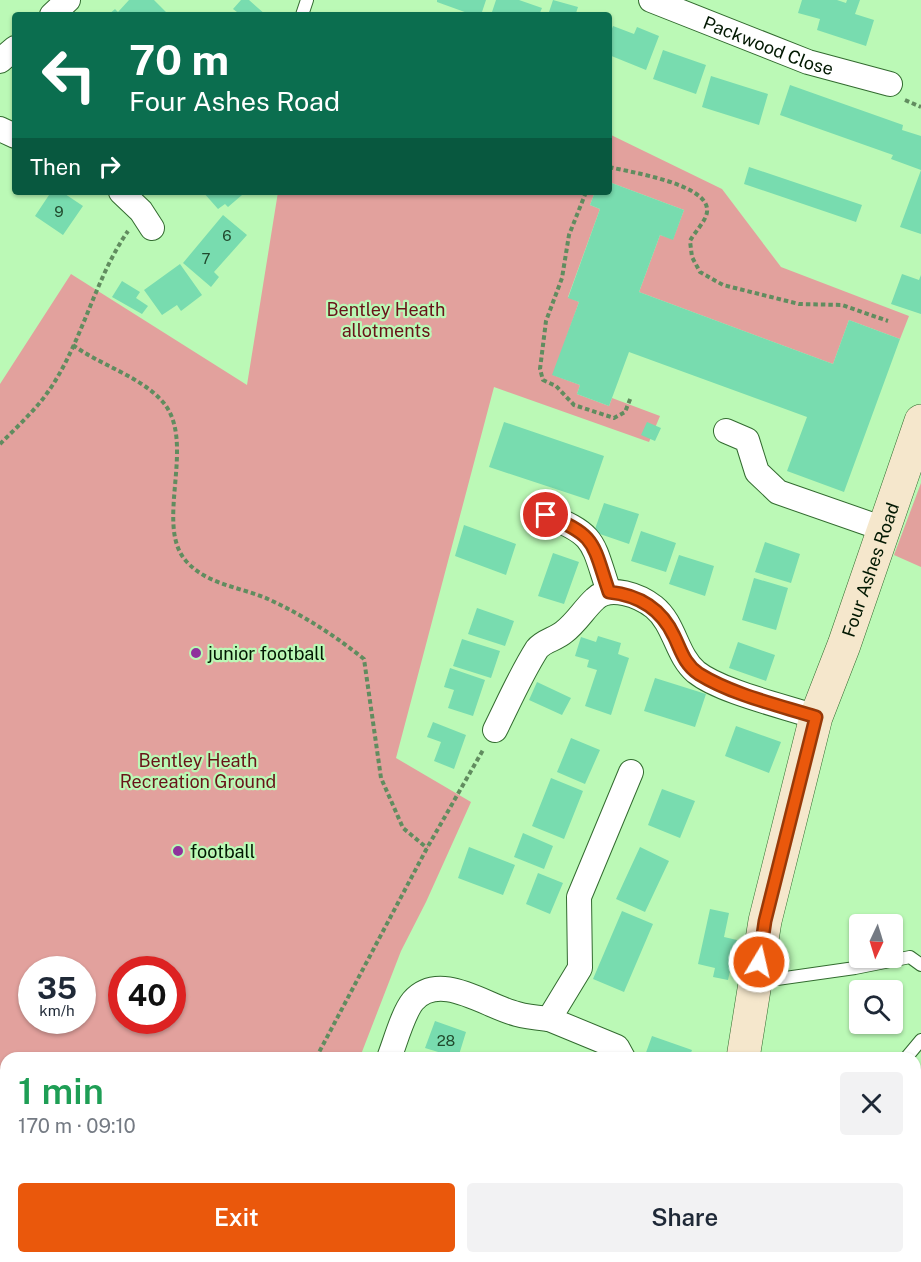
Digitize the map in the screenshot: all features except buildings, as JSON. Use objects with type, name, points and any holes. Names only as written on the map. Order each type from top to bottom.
[{"type":"street","points":[[55,12],[68,0]]},
{"type":"street","name":"Packwood Close","points":[[651,0],[808,62],[890,84]]},
{"type":"street","points":[[0,61],[12,51]]},
{"type":"street","points":[[124,195],[147,220]]},
{"type":"street","name":"Four Ashes Road","points":[[744,1052],[765,921],[816,717],[921,421]]},
{"type":"street","points":[[726,431],[747,440],[757,472],[778,492],[884,529]]},
{"type":"street","points":[[546,515],[574,526],[592,541],[609,592]]},
{"type":"street","points":[[495,730],[538,646],[562,634],[587,611],[596,598],[609,592],[630,594],[655,608],[674,633],[684,660],[697,673],[722,686],[816,717]]},
{"type":"street","points":[[549,1019],[580,968],[579,897],[631,772]]},
{"type":"street","points":[[391,1052],[412,1002],[424,993],[440,988],[469,996],[516,1014],[549,1019],[617,1047],[620,1052]]},
{"type":"lane","points":[[755,982],[855,968],[910,957],[921,965]]},
{"type":"lane","points":[[911,1052],[921,1040]]},
{"type":"path","points":[[612,168],[679,184],[693,191],[705,203],[707,212],[690,241],[696,265],[700,272],[711,279],[734,289],[759,292],[799,304],[842,305],[888,321]]},
{"type":"path","points":[[585,195],[569,235],[562,278],[546,321],[540,369],[543,380],[556,386],[574,405],[614,418],[625,412],[631,397]]},
{"type":"path","points":[[0,444],[42,400],[73,345],[110,256],[147,220]]},
{"type":"path","points":[[73,345],[95,361],[137,381],[162,401],[176,424],[175,541],[186,561],[210,579],[267,599],[330,632],[364,659],[381,778],[403,828],[427,848]]},
{"type":"path","points":[[319,1052],[427,848],[495,730]]},
{"type":"green space","points":[[612,135],[722,189],[781,267],[909,316],[900,339],[849,320],[833,364],[639,292],[660,235],[673,239],[684,210],[612,183]]},
{"type":"green space","name":"Bentley Heath Recreation Ground","points":[[278,195],[594,195],[590,205],[600,209],[568,297],[579,302],[553,375],[580,385],[577,394],[609,406],[612,398],[660,416],[649,442],[494,387],[396,758],[471,802],[401,951],[362,1052],[0,1052],[0,384],[71,274],[247,385]]},
{"type":"green space","points":[[921,483],[921,567],[894,555]]},
{"type":"place","name":"junior football","points":[[196,653]]},
{"type":"place","name":"football","points":[[178,851]]},
{"type":"route","points":[[546,515],[574,526],[592,541],[609,592],[630,594],[655,608],[674,633],[684,660],[697,673],[722,686],[816,717],[765,921],[759,962]]},
{"type":"park label","name":"Bentley Heath allotments","points":[[386,319]]}]
